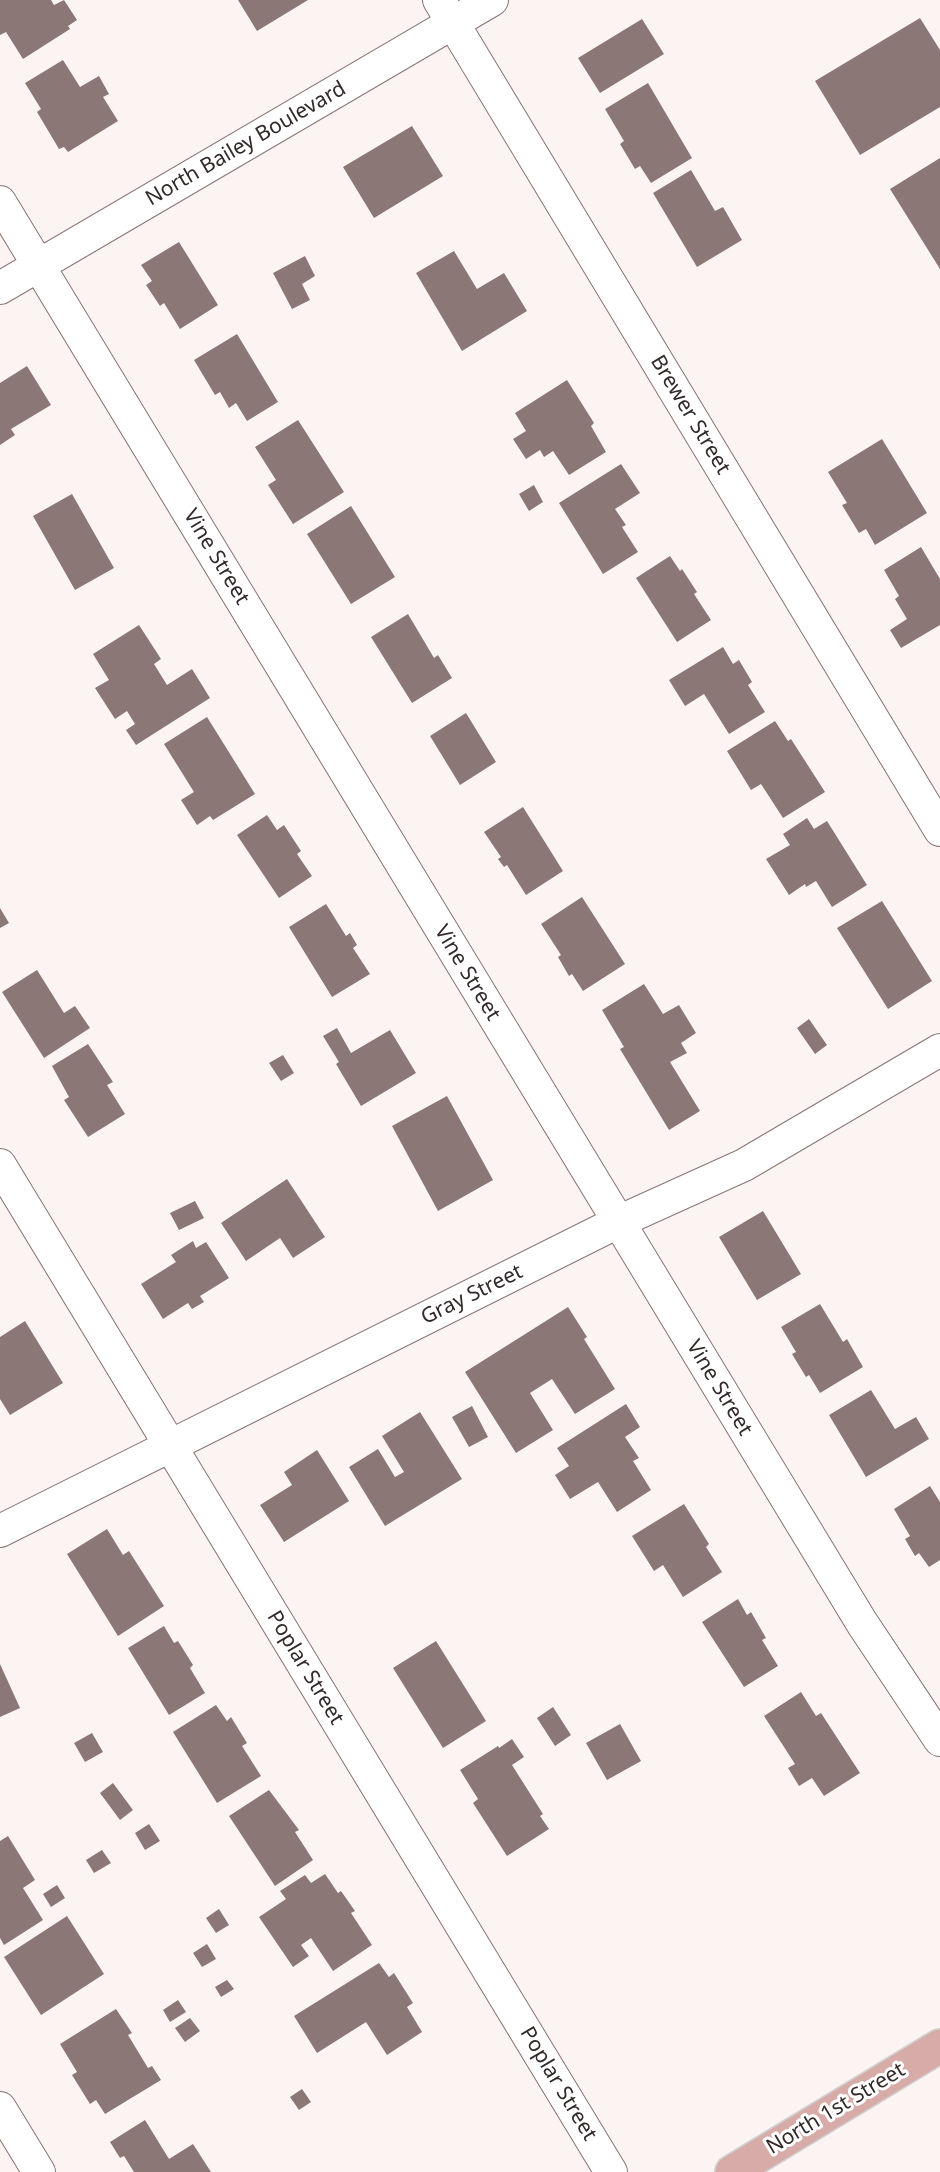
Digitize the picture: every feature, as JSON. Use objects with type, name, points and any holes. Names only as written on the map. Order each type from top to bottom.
[{"type":"main road","name":"North 1st Street","points":[[732,2172],[940,2046]]},
{"type":"street","name":"North Bailey Boulevard","points":[[0,288],[446,11],[492,0]]},
{"type":"street","name":"Brewer Street","points":[[446,11],[940,830]]},
{"type":"street","name":"Vine Street","points":[[0,202],[862,1623],[940,1740]]},
{"type":"street","name":"Gray Street","points":[[0,1531],[618,1222],[744,1166],[940,1050]]},
{"type":"street","name":"Poplar Street","points":[[0,1165],[611,2172]]},
{"type":"street","points":[[0,2108],[39,2172]]},
{"type":"building","points":[[0,0],[51,0],[54,5],[64,0],[77,20],[68,26],[70,29],[23,59],[6,32],[0,35]]},
{"type":"building","points":[[238,0],[308,0],[257,31]]},
{"type":"building","points":[[920,18],[940,50],[940,107],[860,155],[815,81]]},
{"type":"building","points":[[642,19],[664,54],[600,93],[578,58]]},
{"type":"building","points":[[63,60],[80,87],[99,76],[109,94],[103,97],[118,121],[68,152],[64,147],[59,149],[37,112],[41,109],[25,83]]},
{"type":"building","points":[[648,83],[692,158],[651,183],[640,166],[635,169],[620,144],[624,141],[605,109]]},
{"type":"building","points":[[412,126],[443,176],[374,218],[343,167]]},
{"type":"building","points":[[940,158],[940,269],[890,189]]},
{"type":"building","points":[[691,170],[715,211],[723,207],[742,240],[697,267],[653,193]]},
{"type":"building","points":[[179,242],[218,305],[180,329],[164,303],[160,306],[146,285],[152,281],[141,265]]},
{"type":"building","points":[[454,251],[477,289],[504,273],[527,311],[462,351],[416,273]]},
{"type":"building","points":[[305,256],[315,276],[302,284],[310,300],[292,309],[273,273]]},
{"type":"building","points":[[237,334],[278,402],[247,421],[236,403],[229,408],[220,392],[215,395],[194,360]]},
{"type":"building","points":[[27,366],[51,405],[11,429],[15,435],[0,445],[0,383]]},
{"type":"building","points":[[567,380],[594,423],[591,426],[606,452],[569,475],[553,451],[544,457],[540,450],[526,459],[513,439],[526,431],[515,413]]},
{"type":"building","points":[[298,420],[344,492],[293,524],[268,485],[276,480],[255,447]]},
{"type":"building","points":[[882,439],[927,513],[875,545],[866,529],[859,533],[842,505],[847,503],[828,472]]},
{"type":"building","points":[[621,464],[640,493],[615,509],[626,525],[622,527],[638,552],[603,574],[559,503]]},
{"type":"building","points":[[534,485],[543,502],[529,511],[519,494]]},
{"type":"building","points":[[72,494],[114,568],[75,590],[33,516]]},
{"type":"building","points":[[351,506],[395,577],[351,604],[307,534]]},
{"type":"building","points":[[921,547],[940,579],[940,625],[901,648],[890,630],[907,619],[895,599],[899,596],[884,570]]},
{"type":"building","points":[[670,556],[680,571],[682,569],[697,592],[694,594],[711,620],[677,642],[636,578]]},
{"type":"building","points":[[408,614],[434,658],[438,655],[452,678],[412,703],[371,637]]},
{"type":"building","points":[[139,625],[161,659],[154,664],[167,685],[192,669],[210,698],[136,745],[126,730],[135,724],[127,711],[115,719],[95,688],[109,680],[93,654]]},
{"type":"building","points":[[723,647],[733,664],[739,660],[752,682],[748,685],[765,712],[729,734],[704,694],[685,706],[669,680]]},
{"type":"building","points":[[466,713],[496,762],[460,785],[430,736]]},
{"type":"building","points":[[207,717],[255,794],[213,820],[210,816],[197,825],[181,800],[194,792],[164,744]]},
{"type":"building","points":[[775,721],[788,741],[791,739],[825,792],[783,818],[761,784],[751,790],[727,751]]},
{"type":"building","points":[[523,807],[563,871],[526,895],[507,865],[504,867],[498,859],[501,857],[484,832]]},
{"type":"building","points":[[267,815],[277,830],[284,825],[301,851],[297,854],[312,876],[279,898],[237,835]]},
{"type":"building","points":[[807,818],[814,829],[827,821],[867,885],[832,907],[816,881],[806,887],[805,884],[789,895],[766,859],[790,845],[783,834]]},
{"type":"building","points":[[582,897],[625,964],[583,991],[572,974],[569,976],[558,957],[561,955],[541,924]]},
{"type":"building","points":[[882,901],[932,981],[888,1009],[837,928]]},
{"type":"building","points":[[326,904],[346,936],[350,933],[357,945],[353,948],[370,974],[332,997],[289,927]]},
{"type":"building","points":[[0,908],[9,923],[0,928]]},
{"type":"building","points":[[37,970],[64,1013],[75,1006],[90,1028],[44,1058],[2,992]]},
{"type":"building","points":[[644,984],[663,1014],[679,1005],[696,1033],[681,1043],[687,1053],[670,1062],[700,1111],[669,1130],[620,1049],[624,1047],[602,1010]]},
{"type":"building","points":[[809,1019],[827,1045],[815,1054],[797,1028]]},
{"type":"building","points":[[337,1028],[351,1053],[390,1030],[416,1073],[361,1106],[336,1064],[339,1062],[323,1036]]},
{"type":"building","points":[[88,1044],[113,1082],[107,1085],[125,1114],[88,1137],[64,1100],[69,1097],[52,1066]]},
{"type":"building","points":[[283,1055],[294,1073],[281,1081],[269,1063]]},
{"type":"building","points":[[447,1096],[493,1180],[438,1211],[392,1126]]},
{"type":"building","points":[[287,1179],[325,1237],[293,1258],[280,1238],[246,1261],[221,1223]]},
{"type":"building","points":[[195,1201],[204,1218],[179,1230],[170,1213]]},
{"type":"building","points":[[763,1211],[801,1274],[757,1300],[719,1237]]},
{"type":"building","points":[[193,1241],[196,1248],[206,1242],[229,1278],[200,1296],[204,1302],[192,1309],[188,1303],[163,1319],[141,1284],[176,1262],[171,1255]]},
{"type":"building","points":[[820,1304],[843,1342],[847,1339],[863,1367],[820,1393],[809,1375],[806,1377],[792,1354],[796,1352],[781,1327]]},
{"type":"building","points":[[568,1307],[587,1337],[584,1339],[615,1389],[575,1414],[552,1379],[530,1393],[553,1430],[516,1453],[465,1372]]},
{"type":"building","points":[[25,1321],[63,1383],[10,1415],[0,1399],[0,1337]]},
{"type":"building","points":[[871,1390],[895,1429],[916,1417],[929,1439],[866,1477],[829,1415]]},
{"type":"building","points":[[626,1404],[640,1427],[625,1437],[639,1458],[633,1461],[651,1490],[617,1512],[598,1482],[570,1499],[555,1475],[569,1466],[557,1448]]},
{"type":"building","points":[[472,1406],[488,1437],[469,1447],[452,1417]]},
{"type":"building","points":[[420,1412],[462,1479],[385,1526],[349,1467],[378,1449],[395,1477],[404,1472],[382,1436]]},
{"type":"building","points":[[317,1450],[349,1501],[284,1542],[260,1505],[292,1485],[284,1472]]},
{"type":"building","points":[[930,1486],[940,1502],[940,1560],[929,1567],[919,1553],[915,1556],[905,1539],[910,1536],[894,1509]]},
{"type":"building","points":[[684,1504],[709,1544],[706,1547],[722,1572],[683,1597],[663,1565],[654,1571],[632,1536]]},
{"type":"building","points":[[107,1529],[123,1555],[129,1551],[164,1606],[118,1636],[67,1554]]},
{"type":"building","points":[[738,1599],[747,1615],[751,1612],[766,1638],[762,1640],[778,1666],[744,1687],[702,1622]]},
{"type":"building","points":[[164,1626],[174,1643],[178,1641],[193,1665],[190,1668],[205,1693],[169,1715],[128,1648]]},
{"type":"building","points":[[436,1641],[486,1721],[443,1748],[393,1668]]},
{"type":"building","points":[[0,1664],[20,1708],[0,1717]]},
{"type":"building","points":[[801,1692],[816,1716],[821,1713],[860,1773],[824,1796],[812,1778],[799,1786],[788,1768],[795,1764],[764,1716]]},
{"type":"building","points":[[216,1705],[227,1721],[231,1717],[247,1743],[242,1746],[261,1776],[217,1803],[173,1732]]},
{"type":"building","points":[[553,1707],[571,1735],[555,1746],[537,1718]]},
{"type":"building","points":[[620,1724],[641,1761],[607,1780],[586,1743]]},
{"type":"building","points":[[92,1733],[103,1752],[85,1762],[74,1743]]},
{"type":"building","points":[[512,1739],[524,1757],[512,1765],[543,1814],[540,1816],[549,1829],[507,1856],[473,1803],[478,1799],[460,1770]]},
{"type":"building","points":[[113,1783],[133,1810],[120,1820],[100,1793]]},
{"type":"building","points":[[269,1790],[299,1830],[295,1832],[313,1860],[275,1886],[229,1816]]},
{"type":"building","points":[[149,1824],[160,1841],[145,1850],[135,1833]]},
{"type":"building","points":[[8,1836],[35,1880],[23,1888],[43,1920],[4,1945],[0,1938],[0,1841]]},
{"type":"building","points":[[102,1850],[111,1863],[94,1873],[86,1860]]},
{"type":"building","points":[[325,1874],[338,1893],[341,1891],[355,1911],[351,1913],[372,1945],[333,1971],[311,1938],[301,1945],[309,1956],[293,1967],[259,1917],[286,1899],[280,1891],[305,1875],[311,1883]]},
{"type":"building","points":[[57,1885],[65,1898],[51,1907],[43,1894]]},
{"type":"building","points":[[219,1909],[229,1925],[216,1933],[206,1918]]},
{"type":"building","points":[[67,1916],[104,1974],[41,2015],[4,1957]]},
{"type":"building","points":[[207,1944],[216,1959],[202,1967],[193,1953]]},
{"type":"building","points":[[379,1963],[389,1977],[394,1973],[413,2003],[407,2007],[422,2032],[387,2055],[366,2022],[317,2053],[294,2016]]},
{"type":"building","points":[[227,1980],[234,1989],[221,1997],[215,1987]]},
{"type":"building","points":[[178,2000],[186,2012],[170,2022],[163,2010]]},
{"type":"building","points":[[116,2009],[132,2033],[128,2035],[148,2068],[152,2066],[161,2080],[105,2114],[96,2100],[90,2104],[72,2075],[77,2072],[60,2044]]},
{"type":"building","points":[[190,2018],[200,2031],[185,2042],[175,2028]]},
{"type":"building","points":[[302,2089],[311,2102],[299,2110],[290,2097]]},
{"type":"building","points":[[145,2120],[169,2159],[193,2144],[211,2172],[134,2172],[124,2156],[120,2158],[110,2142]]}]
